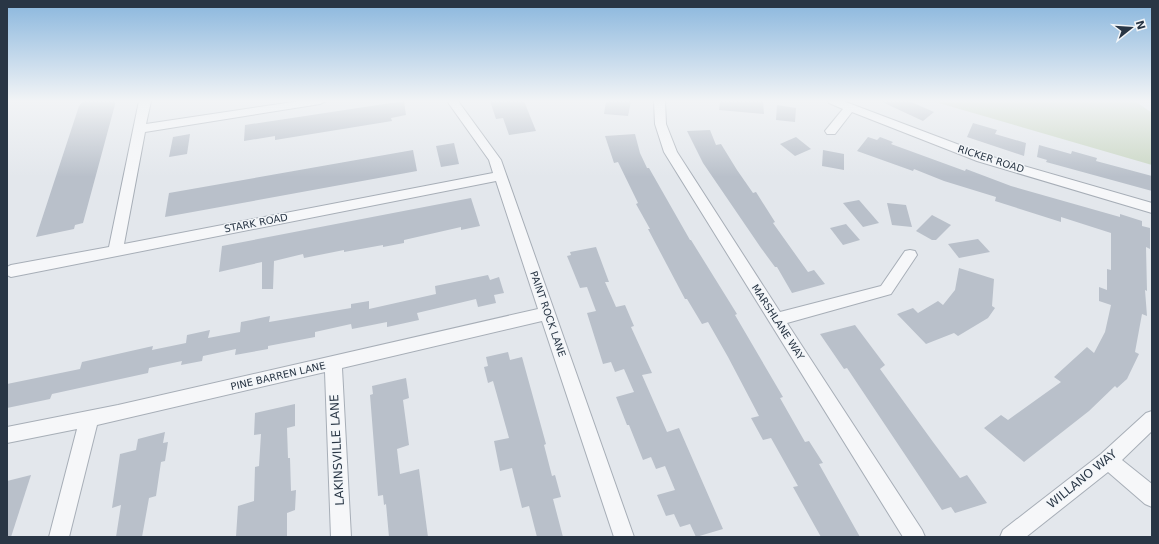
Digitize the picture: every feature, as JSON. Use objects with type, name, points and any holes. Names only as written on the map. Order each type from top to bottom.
[{"type":"street","points":[[114,250],[123,216],[139,129],[156,126]]},
{"type":"street","name":"PAINT ROCK LANE","points":[[470,126],[495,160],[624,537]]},
{"type":"street","name":"MARSHLANE WAY","points":[[661,126],[664,139],[688,181],[915,537]]},
{"type":"street","points":[[831,131],[835,126]]},
{"type":"street","name":"RICKER ROAD","points":[[900,126],[926,138],[1002,164],[1152,208]]},
{"type":"street","name":"STARK ROAD","points":[[11,271],[501,176]]},
{"type":"street","points":[[776,320],[886,290],[910,255]]},
{"type":"street","name":"PINE BARREN LANE","points":[[7,435],[89,419],[548,313]]},
{"type":"street","name":"LAKINSVILLE LANE","points":[[333,363],[341,537]]},
{"type":"street","points":[[59,537],[89,419]]},
{"type":"street","name":"WILLANO WAY","points":[[1010,537],[1108,460],[1152,419]]},
{"type":"street","points":[[1108,460],[1152,497]]},
{"type":"green space","points":[[1019,126],[1152,126],[1152,165]]},
{"type":"building","points":[[72,126],[109,126],[83,223],[75,225],[74,229],[36,237]]},
{"type":"building","points":[[245,126],[359,126],[275,140],[275,136],[244,141]]},
{"type":"building","points":[[506,126],[534,126],[536,131],[509,135]]},
{"type":"building","points":[[972,126],[985,126],[997,130],[995,134],[1026,143],[1024,156],[967,137]]},
{"type":"building","points":[[710,130],[716,145],[721,144],[753,193],[756,192],[775,222],[773,223],[808,272],[814,270],[825,284],[792,293],[777,267],[775,267],[761,248],[703,163],[687,131]]},
{"type":"building","points":[[190,134],[187,154],[169,157],[173,137]]},
{"type":"building","points":[[635,134],[640,153],[647,168],[649,168],[690,240],[737,314],[735,315],[783,397],[780,398],[805,442],[809,441],[823,463],[819,464],[860,537],[821,537],[793,487],[798,486],[771,438],[763,440],[751,418],[759,416],[728,357],[708,322],[702,324],[687,299],[685,299],[648,229],[650,229],[636,204],[638,203],[618,162],[614,163],[605,136]]},
{"type":"building","points":[[796,137],[811,149],[795,156],[780,144]]},
{"type":"building","points":[[868,137],[877,140],[880,137],[893,142],[891,144],[1011,186],[1120,217],[1120,214],[1142,221],[1142,226],[1150,228],[1150,249],[1146,247],[1147,291],[1145,290],[1147,316],[1142,314],[1135,352],[1139,354],[1127,379],[1117,388],[1115,386],[1089,411],[1024,462],[984,428],[1001,415],[1008,420],[1061,382],[1054,377],[1087,347],[1094,353],[1105,332],[1111,305],[1099,301],[1099,287],[1107,290],[1107,269],[1111,270],[1111,233],[1061,217],[1061,222],[995,201],[996,197],[944,181],[914,169],[913,171],[857,151]]},
{"type":"building","points":[[454,143],[459,164],[441,167],[436,146]]},
{"type":"building","points":[[1039,145],[1071,154],[1072,151],[1097,158],[1096,161],[1152,176],[1152,191],[1046,162],[1047,160],[1037,157]]},
{"type":"building","points":[[413,150],[417,171],[165,217],[169,193]]},
{"type":"building","points":[[823,150],[844,154],[844,170],[822,166]]},
{"type":"building","points":[[471,198],[480,226],[461,230],[461,227],[404,240],[404,243],[383,247],[383,245],[344,252],[344,250],[304,258],[303,254],[274,261],[273,289],[262,289],[262,262],[219,272],[222,246]]},
{"type":"building","points":[[859,200],[879,223],[863,227],[843,203]]},
{"type":"building","points":[[887,203],[906,205],[912,227],[892,225]]},
{"type":"building","points":[[932,215],[951,225],[936,240],[932,240],[916,231]]},
{"type":"building","points":[[846,224],[860,240],[843,245],[830,228]]},
{"type":"building","points":[[978,239],[990,252],[959,258],[948,244]]},
{"type":"building","points":[[596,247],[609,282],[605,282],[616,307],[625,305],[634,326],[631,327],[652,373],[642,375],[667,432],[679,428],[723,529],[696,537],[690,524],[680,527],[674,514],[666,516],[657,495],[675,490],[665,466],[656,469],[651,457],[643,460],[616,397],[634,392],[624,369],[615,372],[611,362],[603,364],[587,313],[596,311],[587,287],[580,288],[567,256],[571,255],[570,252]]},
{"type":"building","points":[[959,268],[994,279],[992,306],[995,308],[988,318],[958,336],[954,333],[926,344],[897,314],[913,308],[918,313],[938,301],[943,305],[955,290]]},
{"type":"building","points":[[488,275],[490,280],[499,277],[504,293],[494,295],[496,303],[478,307],[476,299],[417,313],[419,320],[387,327],[387,322],[352,329],[351,324],[315,332],[315,337],[268,346],[268,349],[235,355],[236,349],[203,356],[202,361],[181,365],[182,361],[149,368],[148,373],[52,394],[50,399],[7,408],[7,384],[80,369],[82,362],[153,346],[152,350],[186,343],[187,335],[210,330],[208,338],[240,332],[241,322],[270,316],[269,322],[351,308],[351,304],[369,301],[369,309],[436,294],[435,286]]},
{"type":"building","points":[[855,325],[885,365],[880,369],[933,442],[960,478],[967,475],[987,503],[955,513],[951,507],[942,510],[847,368],[844,369],[820,334]]},
{"type":"building","points":[[508,352],[510,360],[522,357],[546,444],[544,445],[552,476],[555,475],[561,497],[553,499],[563,537],[537,537],[529,506],[522,508],[512,468],[500,471],[494,441],[509,438],[493,381],[488,383],[484,367],[488,366],[486,357]]},
{"type":"building","points":[[406,378],[409,398],[403,400],[409,445],[397,449],[400,474],[419,469],[428,537],[389,537],[386,504],[384,505],[383,495],[378,496],[370,395],[373,394],[372,386]]},
{"type":"building","points":[[295,404],[295,426],[287,428],[291,491],[296,490],[295,510],[287,513],[287,537],[236,537],[238,506],[254,501],[255,467],[259,466],[261,434],[254,435],[255,413]]},
{"type":"building","points":[[165,432],[163,443],[168,442],[165,461],[161,462],[156,496],[149,498],[142,537],[116,537],[121,505],[112,508],[120,454],[136,450],[138,439]]},
{"type":"building","points":[[31,475],[11,537],[7,537],[7,481]]}]
